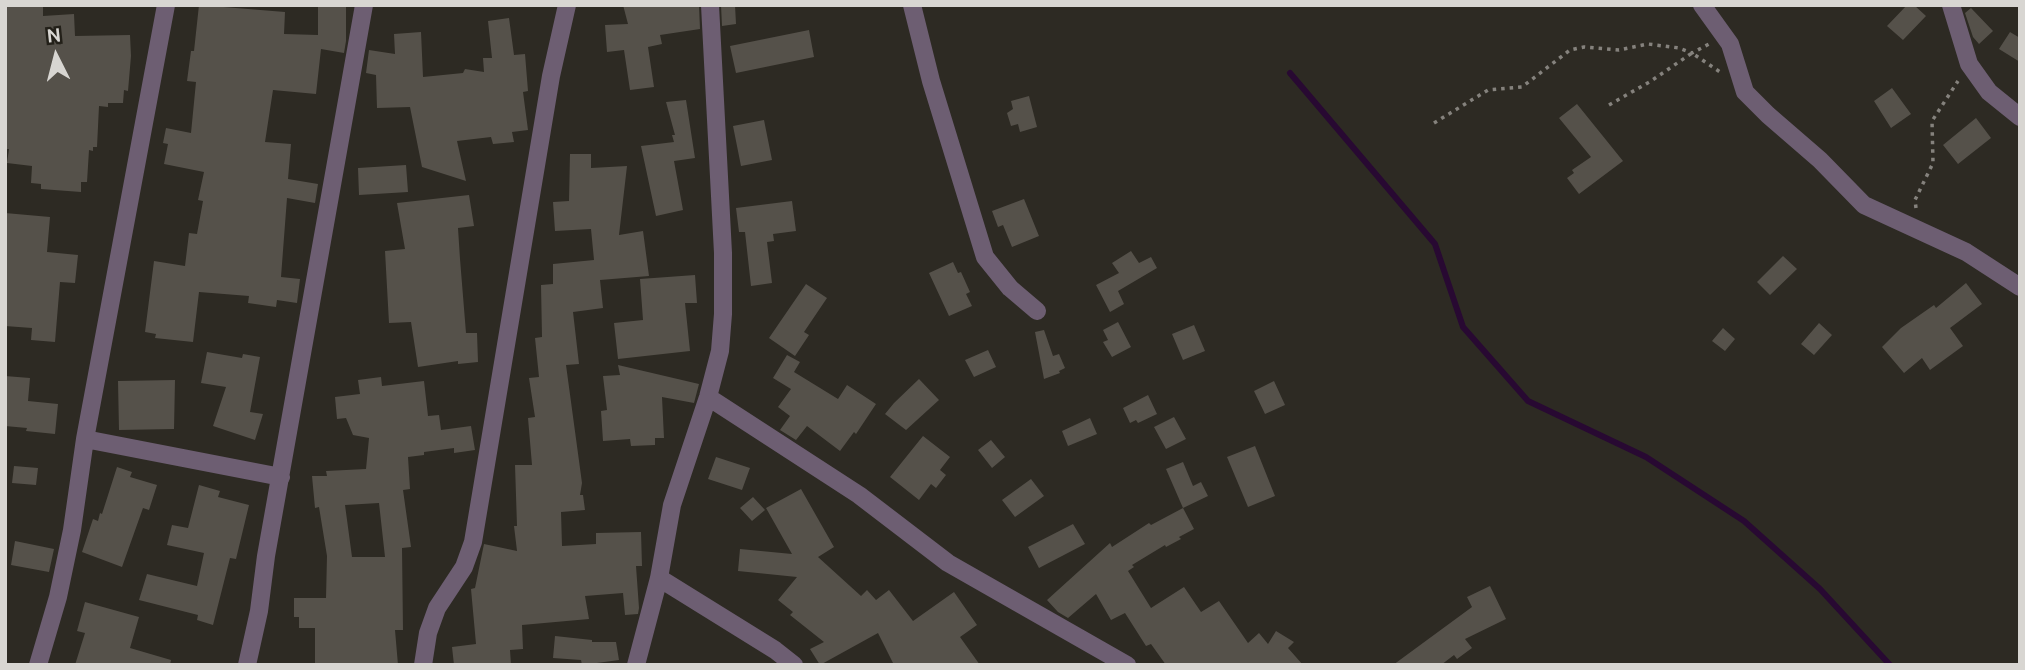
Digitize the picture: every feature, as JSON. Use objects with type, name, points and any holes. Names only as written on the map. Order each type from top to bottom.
[{"type":"street","points":[[38,665],[58,597],[72,530],[85,439],[166,5]]},
{"type":"street","points":[[247,665],[259,611],[365,5]]},
{"type":"street","points":[[423,665],[428,633],[437,608],[464,566],[473,542],[551,76],[567,5]]},
{"type":"street","points":[[636,665],[659,579],[672,505],[708,397],[720,351],[723,253],[710,5]]},
{"type":"street","points":[[912,5],[931,81],[985,257],[1010,288],[1037,312]]},
{"type":"street","points":[[1702,5],[1730,44],[1745,92],[1820,160],[1864,205],[1966,252],[2020,287]]},
{"type":"street","points":[[1951,5],[1969,64],[1989,92],[2020,117]]},
{"type":"street","points":[[708,397],[859,495],[948,562],[1127,665]]},
{"type":"street","points":[[85,439],[281,477]]},
{"type":"street","points":[[659,579],[775,650],[794,665]]},
{"type":"path","points":[[1609,105],[1651,81],[1692,52],[1716,40],[1720,30]]},
{"type":"path","points":[[1434,124],[1488,90],[1522,88],[1570,50],[1584,47],[1619,50],[1648,44],[1679,48],[1692,52],[1725,75],[1741,79]]},
{"type":"path","points":[[1920,231],[1915,200],[1933,163],[1933,121],[1969,64]]},
{"type":"building","points":[[5,5],[43,5],[43,16],[74,14],[75,36],[130,35],[128,91],[124,90],[123,103],[108,103],[108,107],[99,106],[97,147],[93,147],[93,151],[89,150],[87,182],[81,182],[81,192],[41,189],[41,184],[31,183],[32,166],[7,163],[9,149],[5,149]]},
{"type":"building","points":[[199,5],[285,12],[284,34],[318,35],[318,5],[346,5],[346,41],[344,53],[321,49],[316,94],[273,90],[265,142],[291,144],[288,179],[318,184],[315,203],[287,198],[281,277],[300,279],[297,303],[277,300],[276,307],[248,303],[249,296],[199,292],[193,342],[155,338],[156,334],[145,332],[154,261],[185,266],[189,233],[197,234],[203,201],[198,200],[204,172],[164,164],[168,144],[163,143],[166,128],[191,133],[196,82],[187,81],[191,51],[194,51]]},
{"type":"building","points":[[623,5],[699,5],[700,29],[660,35],[662,44],[648,47],[654,87],[630,90],[624,50],[607,52],[605,25],[628,24]]},
{"type":"building","points":[[721,5],[735,5],[736,24],[722,26]]},
{"type":"building","points":[[1907,5],[1914,5],[1926,16],[1903,40],[1887,26]]},
{"type":"building","points":[[1971,8],[1993,31],[1979,44],[1973,37],[1965,13]]},
{"type":"building","points":[[509,18],[514,55],[525,54],[528,91],[523,92],[528,130],[512,132],[514,142],[493,144],[491,137],[457,141],[466,181],[422,167],[410,107],[377,108],[376,75],[366,73],[369,50],[395,54],[394,34],[421,32],[423,77],[463,73],[465,69],[484,72],[483,58],[492,58],[488,21]]},
{"type":"building","points":[[809,30],[814,57],[736,73],[730,46]]},
{"type":"building","points":[[2010,32],[2020,38],[2020,62],[1999,49]]},
{"type":"building","points":[[1892,88],[1911,114],[1891,128],[1874,101]]},
{"type":"building","points":[[1029,96],[1037,127],[1020,132],[1018,124],[1011,126],[1007,113],[1013,109],[1011,101]]},
{"type":"building","points":[[686,100],[695,158],[674,161],[683,210],[656,216],[641,146],[674,142],[672,135],[675,135],[666,102]]},
{"type":"building","points":[[1577,104],[1623,161],[1579,194],[1567,178],[1574,173],[1572,170],[1591,157],[1559,118]]},
{"type":"building","points":[[1976,118],[1991,138],[1958,164],[1943,145]]},
{"type":"building","points":[[764,120],[772,160],[741,166],[733,126]]},
{"type":"building","points":[[570,154],[591,154],[591,168],[627,166],[619,235],[643,231],[649,276],[600,280],[603,308],[573,312],[579,364],[566,365],[582,483],[580,495],[583,495],[585,510],[561,512],[562,546],[596,544],[596,533],[641,532],[642,566],[636,566],[638,614],[625,615],[623,593],[585,596],[589,619],[522,625],[523,649],[510,650],[511,665],[454,665],[452,647],[476,644],[471,589],[475,588],[484,544],[517,551],[514,526],[517,526],[515,465],[532,465],[528,418],[535,417],[529,378],[539,377],[535,338],[542,337],[541,285],[553,284],[553,264],[594,260],[591,229],[555,231],[553,202],[569,201]]},
{"type":"building","points":[[406,165],[408,192],[359,195],[358,168]]},
{"type":"building","points":[[469,195],[474,226],[458,228],[466,333],[477,333],[478,362],[458,364],[458,361],[418,367],[411,322],[389,323],[385,251],[405,249],[397,203]]},
{"type":"building","points":[[1024,199],[1039,236],[1012,247],[1003,225],[998,227],[992,211]]},
{"type":"building","points":[[792,201],[796,231],[773,234],[774,241],[767,242],[772,283],[751,286],[745,232],[739,232],[736,208]]},
{"type":"building","points":[[5,213],[50,217],[47,252],[78,255],[75,283],[60,282],[55,342],[31,340],[32,328],[5,326]]},
{"type":"building","points":[[1131,251],[1139,263],[1151,257],[1157,268],[1118,291],[1124,304],[1110,312],[1096,285],[1119,273],[1112,263]]},
{"type":"building","points":[[1783,256],[1797,269],[1770,295],[1757,282]]},
{"type":"building","points":[[953,262],[970,292],[966,294],[972,306],[949,316],[929,273]]},
{"type":"building","points":[[695,275],[697,303],[685,303],[690,351],[618,359],[614,323],[643,320],[640,279]]},
{"type":"building","points":[[1966,283],[1982,304],[1950,328],[1963,346],[1930,370],[1922,358],[1904,373],[1882,347],[1901,328],[1934,305],[1936,308]]},
{"type":"building","points":[[806,284],[827,298],[804,332],[809,335],[795,356],[769,338]]},
{"type":"building","points":[[1118,322],[1131,347],[1112,357],[1103,342],[1108,340],[1103,330]]},
{"type":"building","points":[[1819,323],[1832,335],[1814,355],[1801,344]]},
{"type":"building","points":[[1194,325],[1205,351],[1183,360],[1172,334]]},
{"type":"building","points":[[1723,328],[1735,339],[1725,351],[1712,341]]},
{"type":"building","points":[[1044,330],[1053,356],[1059,354],[1065,368],[1059,371],[1060,373],[1044,379],[1035,332]]},
{"type":"building","points":[[988,350],[996,367],[974,377],[965,360]]},
{"type":"building","points":[[207,352],[242,358],[243,354],[260,357],[250,412],[263,414],[255,440],[213,426],[226,387],[201,383]]},
{"type":"building","points":[[787,355],[800,362],[794,372],[838,399],[847,385],[876,404],[856,434],[854,432],[840,451],[807,426],[796,440],[780,430],[790,416],[778,407],[791,389],[773,378]]},
{"type":"building","points":[[618,365],[699,384],[694,403],[662,397],[664,438],[655,438],[655,445],[631,446],[630,439],[603,441],[601,411],[607,410],[603,376],[620,375]]},
{"type":"building","points":[[5,376],[30,378],[28,401],[58,404],[55,434],[5,426]]},
{"type":"building","points":[[381,377],[382,386],[424,381],[428,416],[439,415],[441,430],[471,426],[475,450],[454,453],[454,448],[408,457],[410,489],[403,490],[411,547],[402,548],[403,630],[395,630],[398,665],[315,665],[315,628],[299,628],[299,617],[294,617],[294,598],[326,598],[327,556],[319,507],[315,508],[312,476],[327,476],[326,471],[366,469],[369,438],[353,435],[346,418],[337,419],[335,397],[360,394],[358,380]],"holes":[[[379,503],[385,557],[352,557],[345,505]]]},
{"type":"building","points":[[919,379],[939,400],[906,430],[885,414]]},
{"type":"building","points":[[175,380],[174,429],[119,430],[118,381]]},
{"type":"building","points":[[1274,381],[1285,405],[1265,414],[1254,391]]},
{"type":"building","points":[[1148,395],[1157,414],[1138,423],[1136,420],[1130,423],[1123,408]]},
{"type":"building","points":[[1174,417],[1186,439],[1166,449],[1154,427]]},
{"type":"building","points":[[1090,418],[1097,434],[1068,446],[1062,431]]},
{"type":"building","points":[[923,436],[950,457],[940,470],[946,475],[936,488],[931,484],[919,500],[890,477]]},
{"type":"building","points":[[991,440],[1005,457],[992,468],[978,450]]},
{"type":"building","points":[[1255,446],[1275,496],[1248,507],[1227,457]]},
{"type":"building","points":[[716,457],[750,468],[742,490],[708,479]]},
{"type":"building","points":[[1183,462],[1193,486],[1201,482],[1208,496],[1183,508],[1166,469]]},
{"type":"building","points":[[14,466],[38,468],[36,485],[12,483]]},
{"type":"building","points":[[117,467],[132,472],[130,477],[157,485],[149,510],[143,508],[122,567],[82,552],[93,519],[98,521],[100,513],[102,514]]},
{"type":"building","points":[[1031,479],[1044,496],[1015,517],[1002,500]]},
{"type":"building","points":[[199,485],[220,491],[218,497],[249,505],[236,559],[230,558],[213,625],[197,620],[198,615],[139,600],[147,574],[197,586],[204,553],[167,545],[172,525],[188,528]]},
{"type":"building","points":[[801,489],[834,547],[818,557],[861,596],[867,590],[876,600],[889,590],[913,621],[954,592],[977,625],[960,637],[980,665],[894,665],[878,633],[820,665],[810,649],[824,642],[790,615],[793,612],[778,600],[797,577],[738,571],[740,549],[792,554],[766,508]]},
{"type":"building","points":[[753,497],[765,510],[752,521],[740,508]]},
{"type":"building","points":[[1183,508],[1194,529],[1179,537],[1181,539],[1166,547],[1165,545],[1132,565],[1134,567],[1128,571],[1151,608],[1184,587],[1201,612],[1219,601],[1248,643],[1259,633],[1268,644],[1276,631],[1294,642],[1288,648],[1303,665],[1166,665],[1151,644],[1146,646],[1125,613],[1111,620],[1096,594],[1068,618],[1047,600],[1110,543],[1112,547],[1149,523],[1151,525]]},
{"type":"building","points":[[1073,524],[1085,544],[1039,568],[1028,547]]},
{"type":"building","points":[[15,541],[54,549],[49,572],[11,565]]},
{"type":"building","points":[[1490,586],[1506,619],[1465,639],[1472,648],[1457,659],[1454,655],[1441,665],[1393,665],[1472,607],[1467,597]]},
{"type":"building","points":[[85,602],[139,617],[130,648],[171,660],[170,665],[75,665],[85,633],[77,631]]},
{"type":"building","points":[[555,636],[592,642],[616,642],[619,660],[582,665],[581,660],[553,658]]},
{"type":"waterway","points":[[1290,73],[1435,244],[1463,327],[1528,401],[1646,457],[1744,521],[1820,589],[1890,665]]}]
